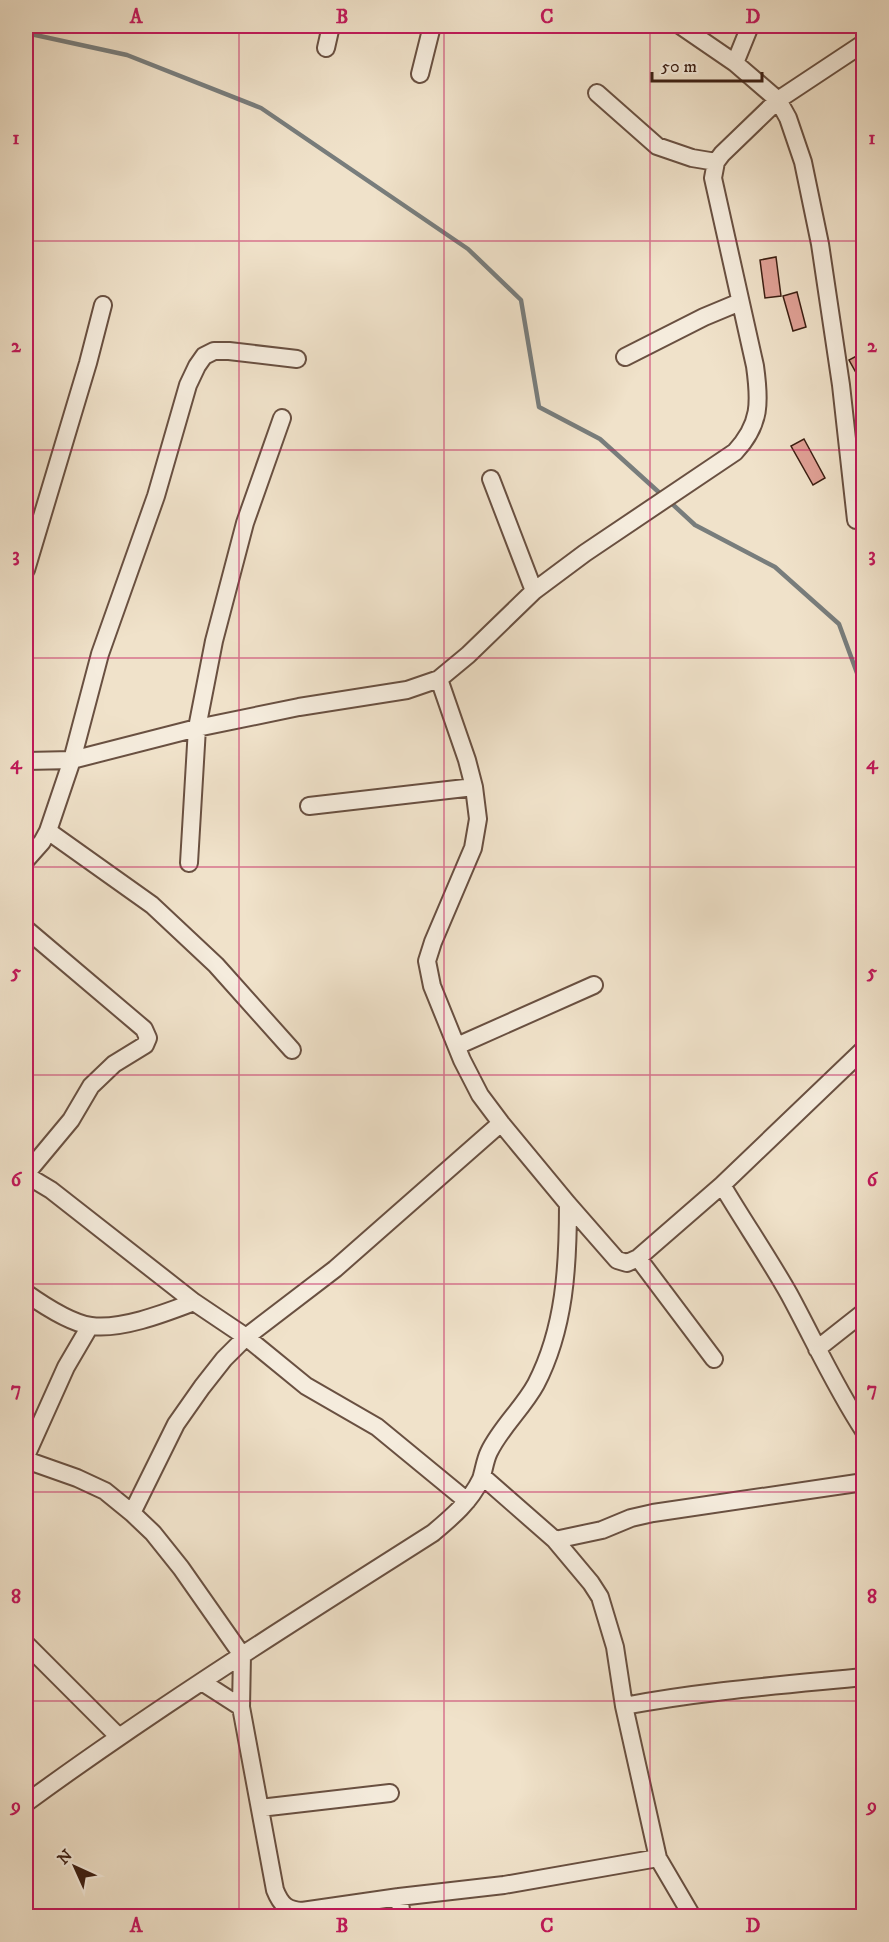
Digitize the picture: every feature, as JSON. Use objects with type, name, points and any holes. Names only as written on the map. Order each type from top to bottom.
[{"type":"street","points":[[326,48],[331,26]]},
{"type":"street","points":[[420,74],[432,26]]},
{"type":"street","points":[[681,26],[735,63],[778,100],[788,118],[803,162],[820,244],[841,385],[856,520]]},
{"type":"street","points":[[735,63],[750,26]]},
{"type":"street","points":[[26,761],[72,760],[197,728],[299,707],[407,690],[439,679],[468,655],[534,591],[585,553],[727,459],[743,443],[755,423],[759,393],[713,178],[716,162],[778,100],[864,43]]},
{"type":"street","points":[[597,93],[657,146],[692,158],[716,162]]},
{"type":"street","points":[[625,357],[704,317],[740,302]]},
{"type":"street","points":[[26,570],[103,305]]},
{"type":"street","points":[[26,860],[42,842],[48,831],[72,760],[100,654],[156,496],[197,366],[204,356],[214,351],[297,359]]},
{"type":"street","points":[[189,863],[197,728],[214,640],[245,523],[282,418]]},
{"type":"street","points":[[491,479],[534,591]]},
{"type":"street","points":[[439,679],[474,787],[478,819],[473,848],[427,961],[432,986],[456,1046],[480,1095],[567,1204],[618,1260],[627,1263],[638,1258],[722,1185],[795,1112],[864,1049]]},
{"type":"street","points":[[309,806],[474,787]]},
{"type":"street","points":[[48,831],[152,905],[216,965],[292,1050]]},
{"type":"street","points":[[26,929],[144,1029],[148,1038],[145,1045],[114,1064],[91,1086],[71,1120],[26,1174],[51,1190],[194,1302],[246,1337],[306,1386],[377,1426],[467,1501]]},
{"type":"street","points":[[456,1046],[594,986]]},
{"type":"street","points":[[132,1513],[176,1424],[224,1359],[246,1337],[335,1269],[501,1123]]},
{"type":"street","points":[[722,1185],[763,1249],[864,1431]]},
{"type":"street","points":[[26,1803],[119,1737],[242,1655],[432,1533],[460,1510],[482,1476],[488,1453],[535,1386],[556,1333],[568,1261],[567,1204]]},
{"type":"street","points":[[638,1258],[714,1359]]},
{"type":"street","points":[[26,1293],[42,1304],[90,1326],[109,1326],[170,1311],[194,1302]]},
{"type":"street","points":[[817,1349],[864,1312]]},
{"type":"street","points":[[90,1326],[66,1367],[26,1458],[105,1491],[132,1513],[153,1533],[181,1568],[242,1655],[241,1707],[275,1890],[284,1906],[290,1911],[302,1911],[504,1884],[658,1858]]},
{"type":"street","points":[[482,1476],[555,1540],[600,1597],[615,1647],[624,1706],[658,1858],[692,1917]]},
{"type":"street","points":[[555,1540],[602,1530],[631,1518],[653,1513],[864,1482]]},
{"type":"street","points":[[28,1652],[119,1737]]},
{"type":"street","points":[[624,1706],[675,1696],[864,1677]]},
{"type":"street","points":[[202,1682],[241,1707]]},
{"type":"street","points":[[260,1808],[390,1792]]},
{"type":"street","points":[[399,1897],[402,1917]]},
{"type":"building","points":[[776,257],[781,296],[765,298],[760,260]]},
{"type":"building","points":[[797,292],[806,327],[793,331],[783,296]]},
{"type":"building","points":[[864,352],[864,387],[849,360]]},
{"type":"building","points":[[804,439],[825,478],[813,485],[791,446]]},
{"type":"waterway","points":[[26,33],[127,55],[261,108],[468,249],[521,300],[539,407],[600,439],[663,496]]},
{"type":"waterway","points":[[669,501],[695,525],[775,567],[839,624],[864,692]]}]
